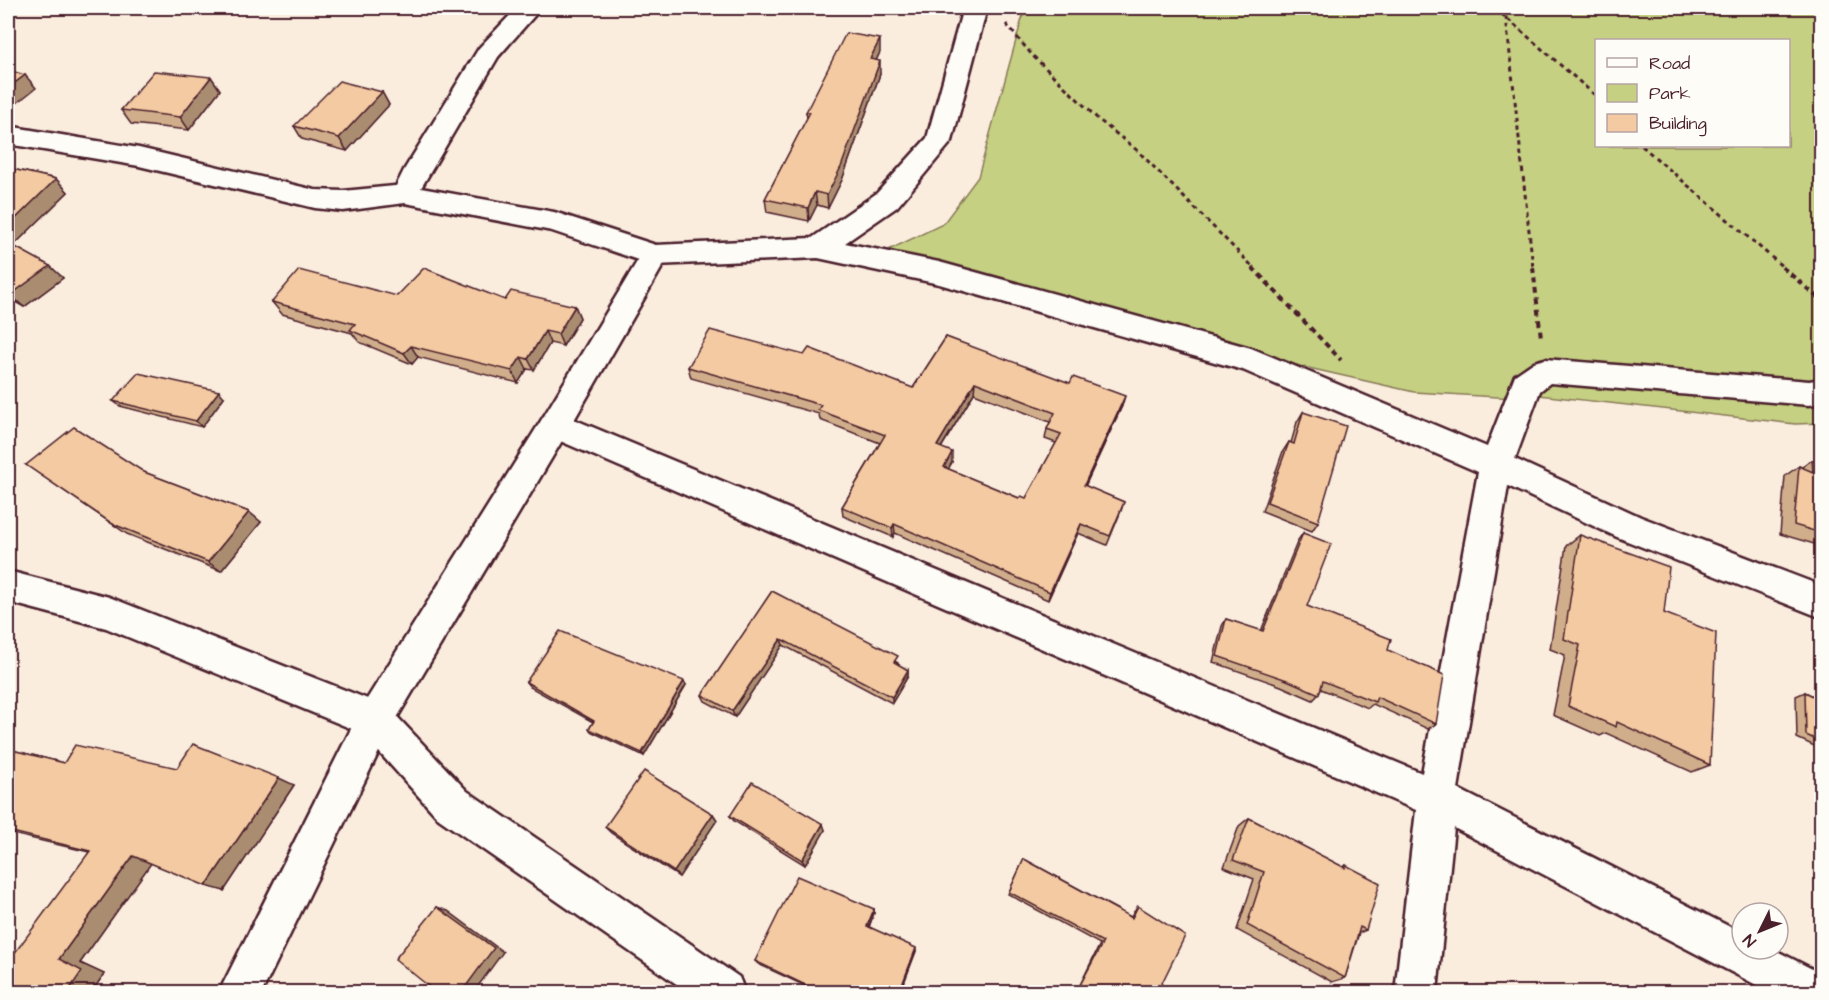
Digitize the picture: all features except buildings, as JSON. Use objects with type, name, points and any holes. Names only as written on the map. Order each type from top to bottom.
[{"type":"street","points":[[405,194],[413,176],[488,53],[529,8]]},
{"type":"street","points":[[818,248],[887,200],[939,141],[975,8]]},
{"type":"street","points":[[8,135],[139,157],[315,199],[343,201],[405,194],[554,222],[655,255],[818,248],[939,273],[1251,360],[1496,465],[1629,527],[1821,602]]},
{"type":"street","points":[[240,993],[375,720],[555,425],[655,255]]},
{"type":"street","points":[[1416,993],[1437,799],[1496,465],[1526,384],[1545,371],[1798,393],[1821,391]]},
{"type":"street","points":[[555,425],[1437,799],[1813,993]]},
{"type":"street","points":[[8,587],[109,613],[375,720],[453,805],[724,993]]},
{"type":"path","points":[[1495,8],[1595,95]]},
{"type":"path","points":[[1505,8],[1545,371]]},
{"type":"path","points":[[1005,24],[1033,56],[1099,120],[1138,151],[1206,219],[1347,368]]},
{"type":"path","points":[[1643,147],[1821,301]]},
{"type":"green space","points":[[1025,8],[1821,8],[1821,423],[1795,424],[1530,394],[1530,399],[1414,392],[1300,366],[880,254],[943,224],[978,177]]}]
